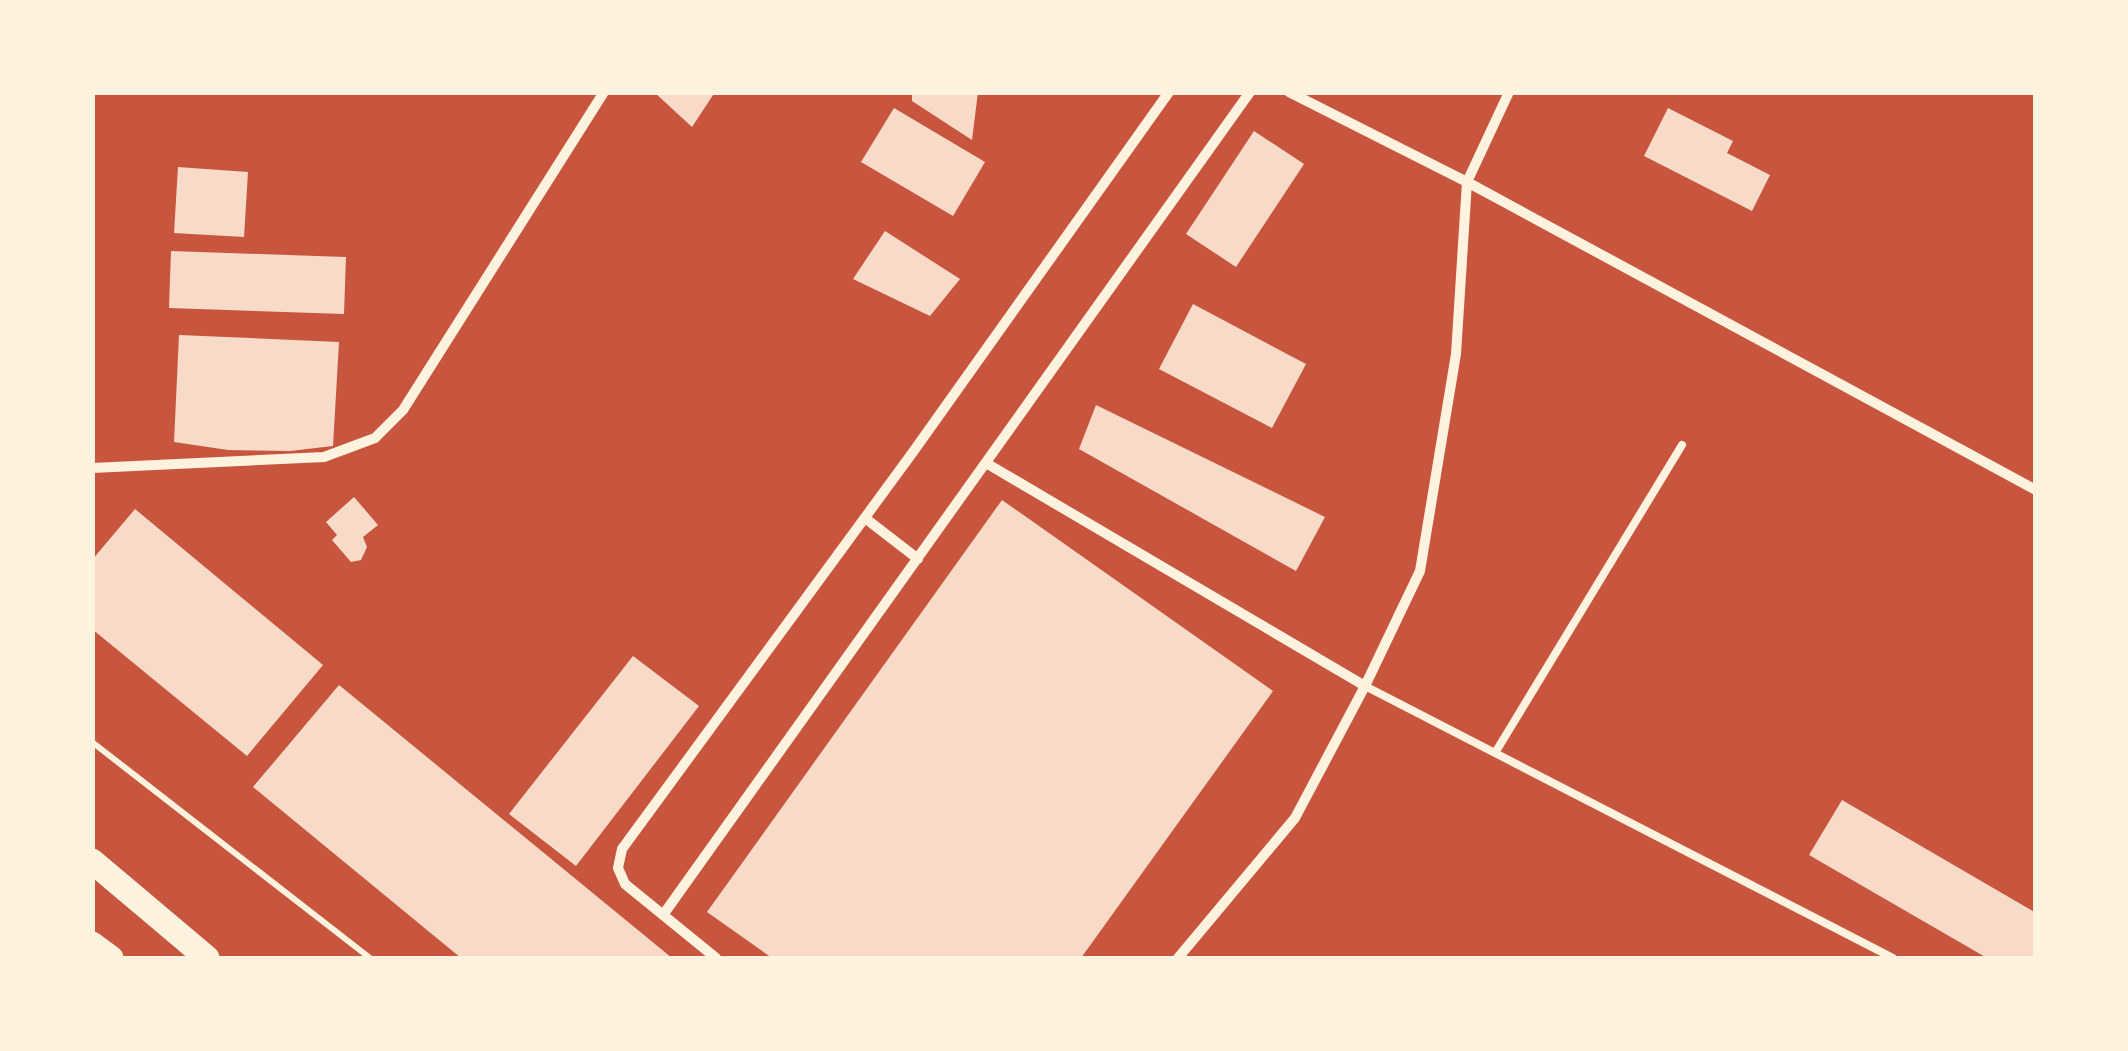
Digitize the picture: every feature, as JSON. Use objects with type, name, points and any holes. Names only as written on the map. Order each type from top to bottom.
[{"type":"main road","points":[[92,861],[207,958]]},
{"type":"main road","points":[[92,944],[110,958]]},
{"type":"street","points":[[92,468],[324,458],[375,438],[403,410],[604,92]]},
{"type":"street","points":[[716,958],[625,884],[618,868],[622,849],[1169,92]]},
{"type":"street","points":[[663,915],[1250,92]]},
{"type":"street","points":[[1288,92],[1468,182],[2036,490]]},
{"type":"street","points":[[1178,958],[1295,818],[1420,571],[1456,354],[1468,182],[1509,92]]},
{"type":"street","points":[[986,462],[1365,686]]},
{"type":"street","points":[[864,518],[918,559]]},
{"type":"lane","points":[[1494,753],[1682,445]]},
{"type":"lane","points":[[1365,686],[1892,958]]},
{"type":"path","points":[[92,742],[370,958]]},
{"type":"building","points":[[654,92],[715,92],[692,127]]},
{"type":"building","points":[[912,92],[978,92],[972,140],[912,101]]},
{"type":"building","points":[[894,108],[985,162],[953,216],[861,162]]},
{"type":"building","points":[[1668,108],[1733,141],[1727,153],[1770,175],[1752,211],[1644,156]]},
{"type":"building","points":[[1254,131],[1304,164],[1236,267],[1186,234]]},
{"type":"building","points":[[178,167],[248,172],[244,237],[174,233]]},
{"type":"building","points":[[885,231],[960,279],[930,316],[853,279]]},
{"type":"building","points":[[171,251],[346,257],[344,314],[169,308]]},
{"type":"building","points":[[1193,304],[1306,364],[1272,428],[1159,369]]},
{"type":"building","points":[[179,335],[339,342],[333,446],[290,451],[228,450],[174,442]]},
{"type":"building","points":[[1096,405],[1325,517],[1296,571],[1079,449]]},
{"type":"building","points":[[354,497],[378,525],[363,537],[367,547],[361,560],[351,562],[332,540],[337,535],[326,522]]},
{"type":"building","points":[[1002,500],[1273,691],[1081,958],[772,958],[707,912]]},
{"type":"building","points":[[135,509],[323,665],[247,756],[92,629],[92,560]]},
{"type":"building","points":[[633,656],[699,706],[576,866],[509,814]]},
{"type":"building","points":[[339,685],[672,958],[461,958],[253,787]]},
{"type":"building","points":[[1842,800],[2036,913],[2036,958],[1987,958],[1809,855]]}]
